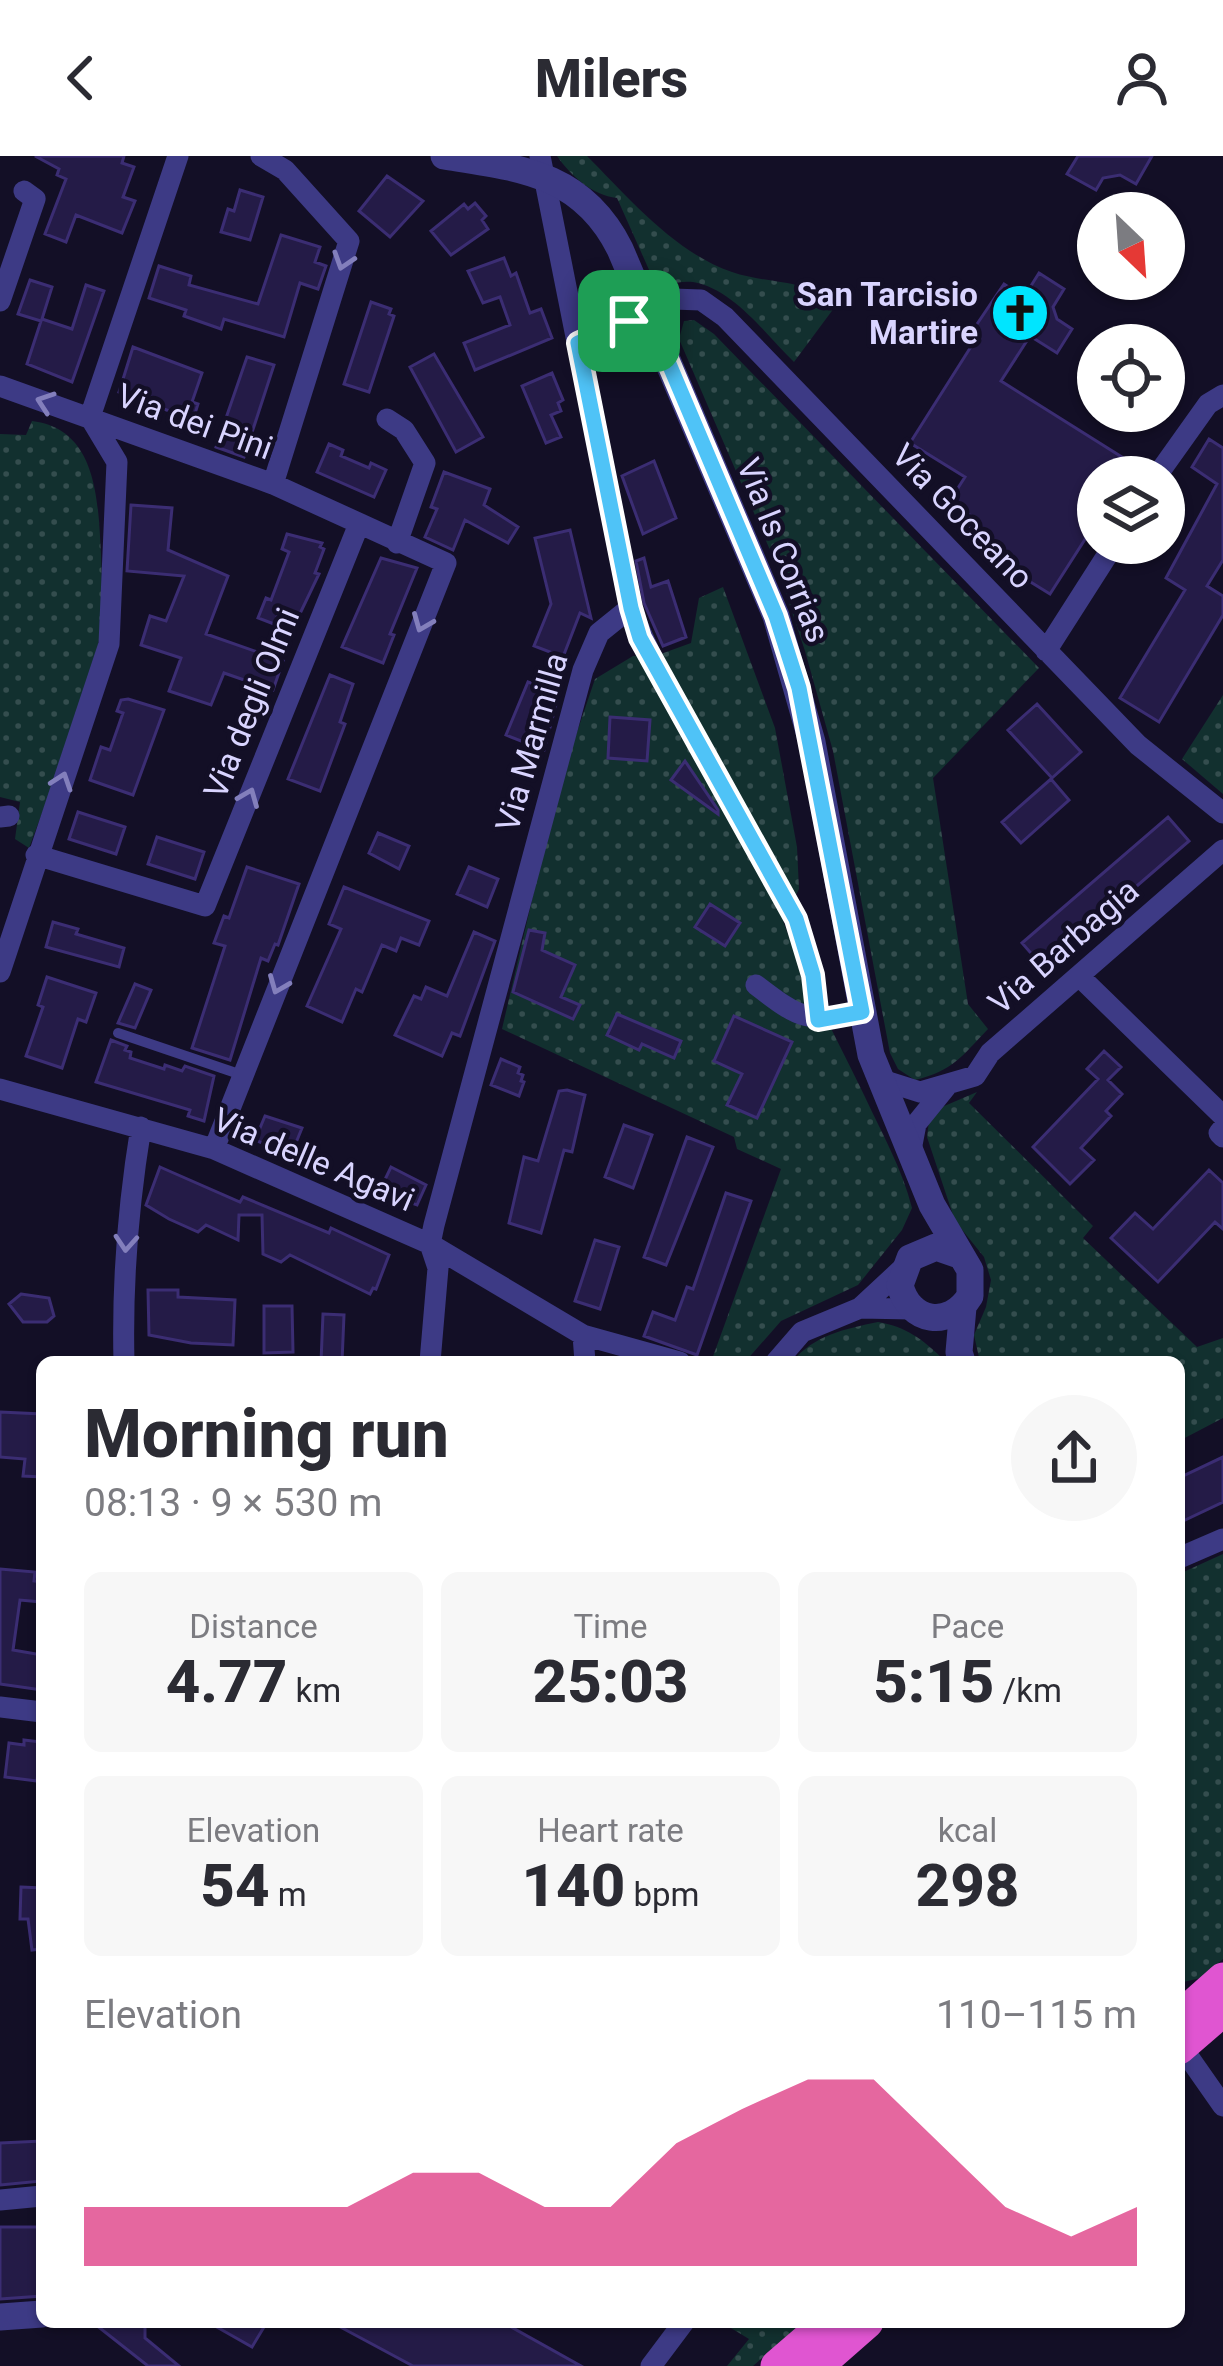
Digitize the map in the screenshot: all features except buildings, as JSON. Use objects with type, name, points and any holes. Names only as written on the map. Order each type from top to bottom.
[{"type":"highway","points":[[1185,2022],[1223,1979]]},
{"type":"highway","points":[[1185,2024],[1223,2010]]},
{"type":"highway","points":[[777,2366],[821,2328]]},
{"type":"highway","points":[[817,2366],[860,2328]]},
{"type":"street","name":"Via dei Pini","points":[[178,156],[90,417],[273,484],[398,543]]},
{"type":"street","points":[[261,156],[289,163],[350,241],[273,484]]},
{"type":"street","points":[[444,156],[539,169],[631,608],[662,680],[796,919],[813,975],[818,1020]]},
{"type":"street","name":"Via Is Corrias","points":[[539,169],[600,214],[647,312],[776,616],[799,688],[879,1079],[932,1205],[959,1255]]},
{"type":"street","points":[[1,291],[35,199],[24,191]]},
{"type":"street","name":"Via Goceano","points":[[647,312],[673,298],[688,297],[725,317],[1138,745],[1223,813]]},
{"type":"street","points":[[578,343],[647,312]]},
{"type":"street","points":[[0,386],[90,417],[117,462],[109,644],[0,972]]},
{"type":"street","points":[[1171,456],[1208,404],[1223,394]]},
{"type":"street","points":[[214,1149],[446,563],[398,543],[425,464],[404,430],[387,419]]},
{"type":"street","name":"Via degli Olmi","points":[[36,855],[205,906],[358,524]]},
{"type":"street","points":[[1046,651],[1101,564]]},
{"type":"street","name":"Via Marmilla","points":[[431,1356],[438,1268],[430,1244],[583,670],[599,633],[631,608]]},
{"type":"street","name":"Via Barbagia","points":[[911,1150],[916,1124],[947,1087],[975,1076],[990,1053],[1223,850]]},
{"type":"street","points":[[1080,976],[1223,1116]]},
{"type":"street","points":[[756,985],[794,1014],[818,1020],[862,1012]]},
{"type":"street","points":[[879,1079],[920,1092],[947,1087]]},
{"type":"street","name":"Via delle Agavi","points":[[0,1089],[214,1149],[430,1244],[583,1335],[658,1356]]},
{"type":"street","points":[[124,1356],[129,1204],[141,1127]]},
{"type":"street","points":[[932,1205],[901,1291],[960,1356]]},
{"type":"street","points":[[781,1356],[802,1332],[860,1308],[911,1260],[942,1247],[959,1255],[972,1277],[972,1290],[963,1306],[947,1317],[860,1308]]},
{"type":"street","points":[[961,1356],[963,1306]]},
{"type":"street","points":[[583,1335],[585,1356]]},
{"type":"street","points":[[1185,1555],[1223,1539]]},
{"type":"street","points":[[0,1707],[36,1711]]},
{"type":"street","points":[[1185,2034],[1223,2106]]},
{"type":"street","points":[[0,2200],[36,2197]]},
{"type":"street","points":[[0,2317],[36,2314]]},
{"type":"street","points":[[650,2366],[679,2328]]},
{"type":"lane","points":[[118,1033],[242,1075]]},
{"type":"green space","points":[[557,156],[587,156],[654,222],[711,263],[745,276],[814,290],[837,304],[794,362],[722,294],[693,282],[654,281],[617,198],[583,183]]},
{"type":"green space","points":[[694,320],[714,334],[1039,668],[933,778],[968,1004],[988,1029],[956,1061],[915,1080],[898,1069],[890,1053],[833,751],[805,651],[776,564],[679,339],[684,321]]},
{"type":"green space","points":[[32,421],[70,438],[90,471],[98,512],[102,600],[98,646],[84,697],[29,848],[15,839],[20,802],[0,797],[0,434],[26,435]]},
{"type":"green space","points":[[723,587],[775,728],[797,847],[799,889],[783,921],[891,1151],[912,1208],[902,1230],[858,1285],[781,1321],[750,1356],[713,1356],[781,1169],[737,1149],[734,1137],[502,1029],[558,788],[595,679],[633,656],[658,655],[691,643],[699,598]]},
{"type":"green space","points":[[1223,695],[1223,794],[1182,759]]},
{"type":"green space","points":[[977,1092],[969,1103],[1093,1226],[1083,1238],[1197,1347],[1223,1338],[1223,1418],[1185,1438],[1185,1356],[979,1356],[974,1335],[991,1280],[984,1257],[955,1221],[927,1137],[929,1121],[942,1107]]},
{"type":"green space","points":[[878,1322],[914,1335],[940,1356],[798,1356],[820,1339]]},
{"type":"green space","points":[[1223,1554],[1223,1959],[1201,1978],[1185,1982],[1185,1571]]},
{"type":"green space","points":[[731,2328],[796,2328],[753,2366],[727,2366],[749,2339]]},
{"type":"place","name":"San Tarcisio Martire","points":[[1020,313]]},
{"type":"route","points":[[647,312],[776,616],[812,742],[862,1012],[818,1020],[813,975],[796,919],[640,638],[578,343],[629,321],[647,312]]}]
